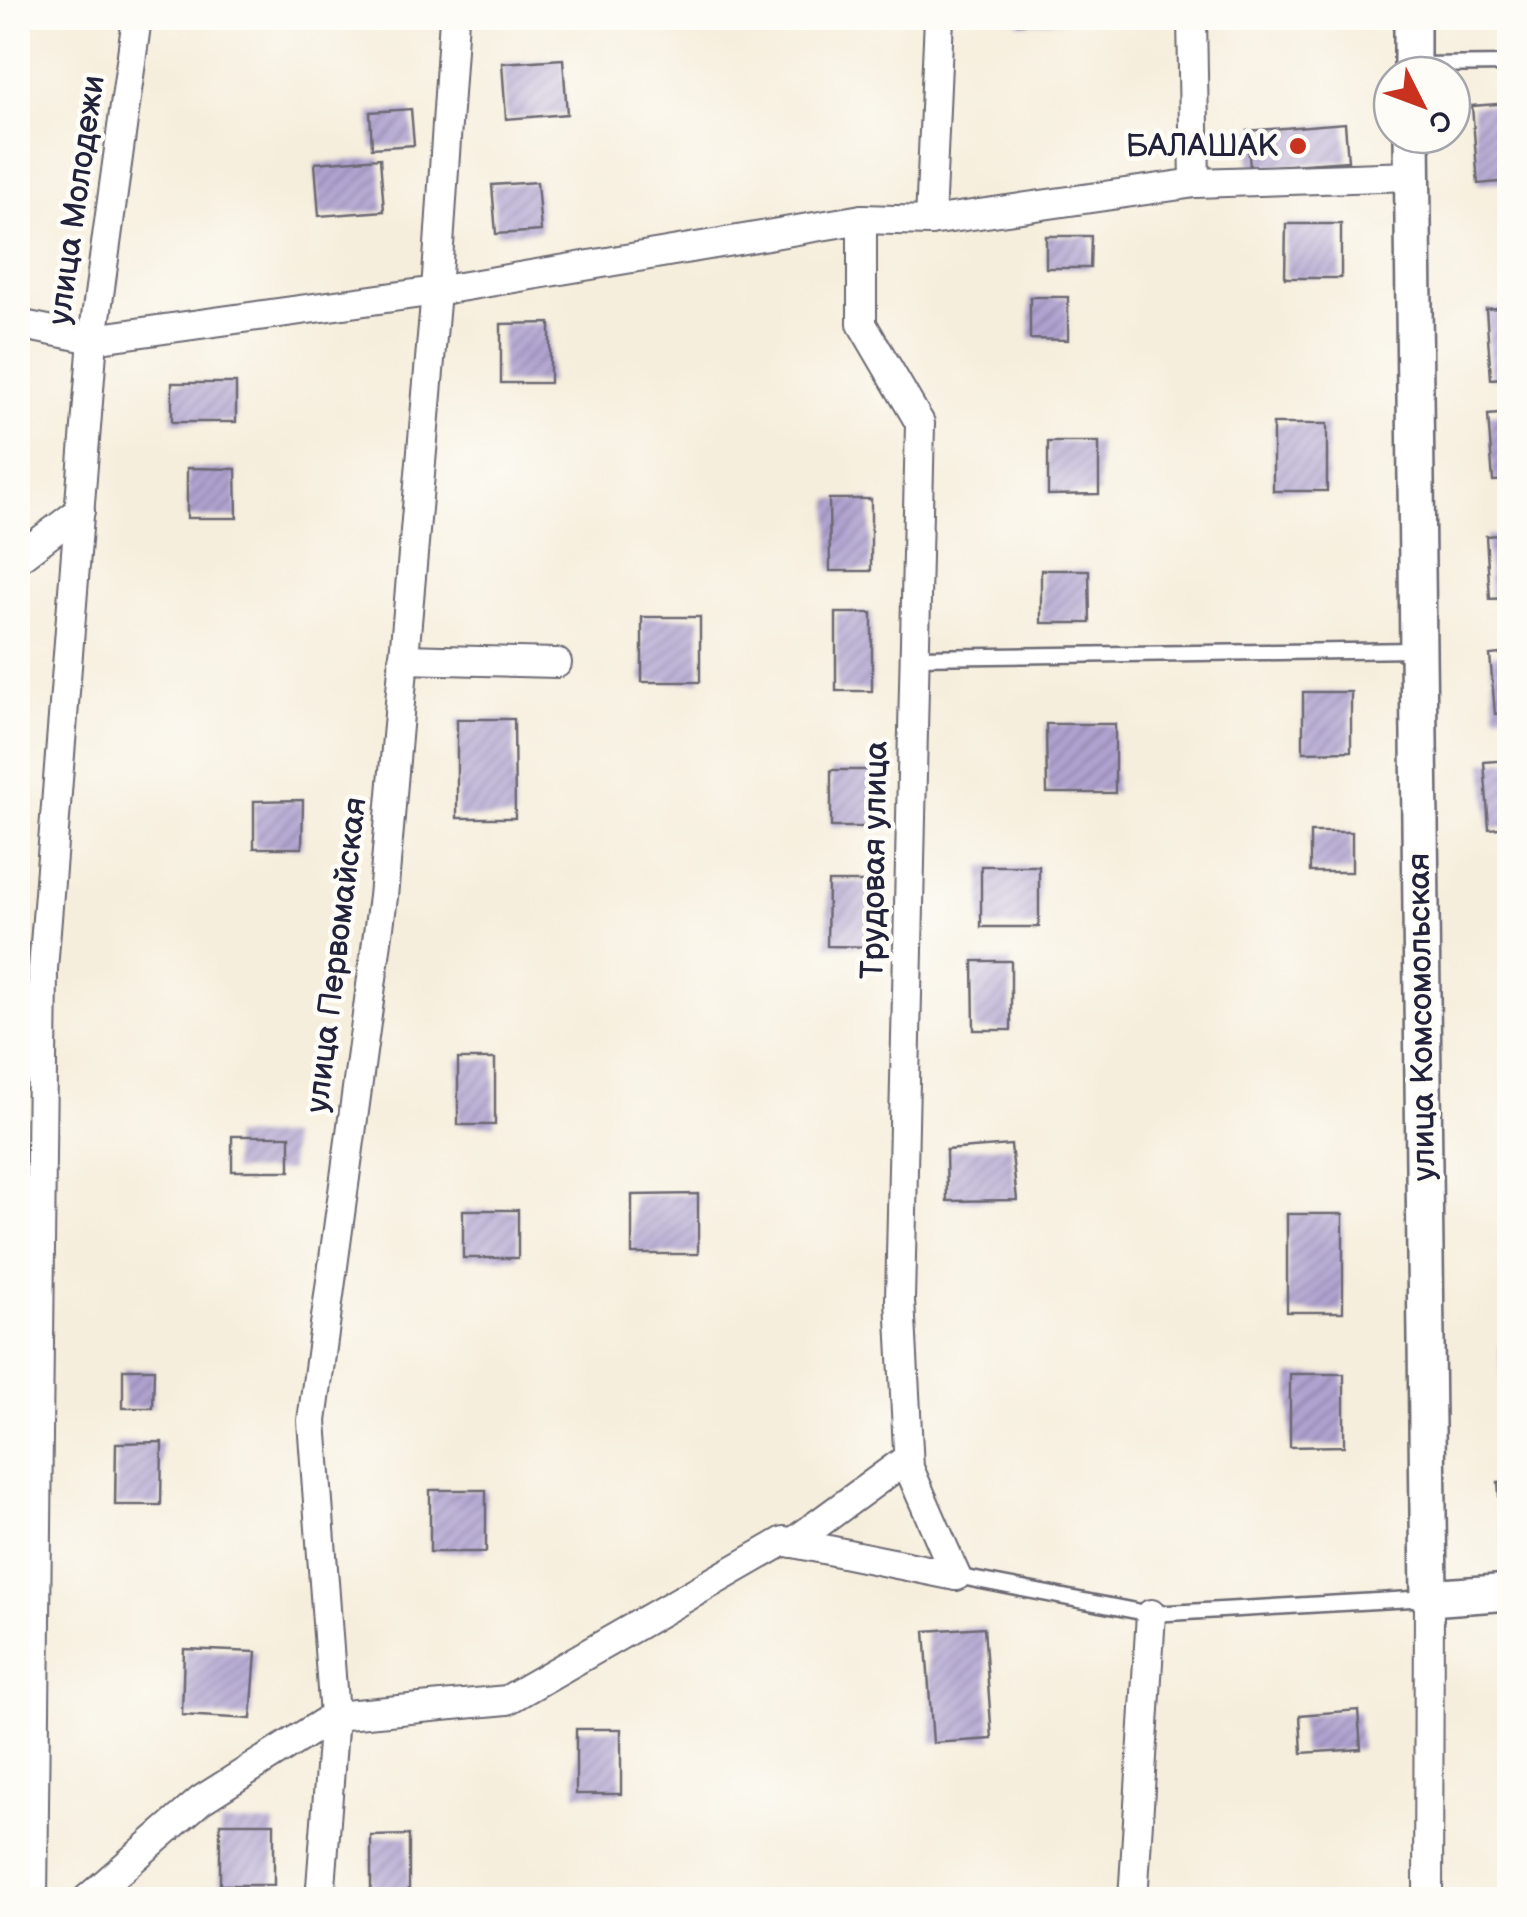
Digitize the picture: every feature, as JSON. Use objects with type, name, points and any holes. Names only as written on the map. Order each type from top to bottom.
[{"type":"street","name":"улица Молодежи","points":[[34,1900],[43,969],[93,339],[136,18]]},
{"type":"street","name":"улица Первомайская","points":[[320,1900],[334,1716],[312,1421],[383,897],[436,291],[454,18]]},
{"type":"street","points":[[930,221],[939,18]]},
{"type":"street","points":[[1192,18],[1195,183]]},
{"type":"street","points":[[1412,18],[1412,55]]},
{"type":"street","name":"улица Комсомольская","points":[[1412,155],[1428,1900]]},
{"type":"street","points":[[18,324],[93,339],[436,291],[862,220],[930,221],[1195,183],[1412,176]]},
{"type":"street","name":"Трудовая улица","points":[[862,220],[862,324],[920,423],[900,1300],[909,1468],[956,1576]]},
{"type":"street","points":[[18,558],[80,511]]},
{"type":"street","points":[[403,658],[557,663]]},
{"type":"street","points":[[792,1543],[908,1458]]},
{"type":"street","points":[[86,1900],[201,1800],[334,1716],[507,1700],[784,1541],[956,1576]]},
{"type":"street","points":[[1428,1598],[1510,1592]]},
{"type":"street","points":[[1134,1900],[1151,1614]]},
{"type":"lane","points":[[1472,66],[1510,64]]},
{"type":"lane","points":[[915,657],[1418,650]]},
{"type":"lane","points":[[956,1576],[1151,1614],[1428,1598]]},
{"type":"building","points":[[1018,18],[1071,18],[1071,20],[1018,24]]},
{"type":"building","points":[[563,59],[567,114],[506,119],[502,63]]},
{"type":"building","points":[[1510,103],[1510,181],[1478,184],[1472,106]]},
{"type":"building","points":[[411,109],[414,145],[372,148],[370,112]]},
{"type":"building","name":"БАЛАШАК","points":[[1345,123],[1348,161],[1250,168],[1247,131]]},
{"type":"building","points":[[380,158],[384,211],[319,216],[315,163]]},
{"type":"building","points":[[537,182],[541,231],[496,234],[492,185]]},
{"type":"building","points":[[1286,224],[1341,224],[1341,278],[1285,278]]},
{"type":"building","points":[[1046,236],[1091,236],[1090,268],[1046,268]]},
{"type":"building","points":[[1030,297],[1068,297],[1068,340],[1030,339]]},
{"type":"building","points":[[1510,307],[1510,377],[1491,379],[1486,309]]},
{"type":"building","points":[[550,323],[550,383],[501,383],[501,324]]},
{"type":"building","points":[[172,383],[236,383],[236,422],[172,422]]},
{"type":"building","points":[[1510,413],[1510,480],[1493,481],[1488,415]]},
{"type":"building","points":[[1273,424],[1327,424],[1327,491],[1273,491]]},
{"type":"building","points":[[1048,442],[1099,442],[1099,494],[1048,495]]},
{"type":"building","points":[[187,468],[236,469],[237,518],[187,518]]},
{"type":"building","points":[[829,499],[871,499],[871,571],[830,571]]},
{"type":"building","points":[[1510,534],[1510,598],[1490,599],[1486,536]]},
{"type":"building","points":[[1041,570],[1089,570],[1090,623],[1041,623]]},
{"type":"building","points":[[836,613],[872,613],[872,691],[836,691]]},
{"type":"building","points":[[642,617],[700,617],[700,682],[642,682]]},
{"type":"building","points":[[1510,653],[1510,712],[1495,714],[1490,655]]},
{"type":"building","points":[[1303,692],[1351,692],[1351,751],[1303,752]]},
{"type":"building","points":[[457,719],[514,719],[515,818],[457,818]]},
{"type":"building","points":[[1046,724],[1115,724],[1115,793],[1047,793]]},
{"type":"building","points":[[1510,760],[1510,827],[1489,829],[1484,762]]},
{"type":"building","points":[[831,770],[874,770],[874,827],[831,827]]},
{"type":"building","points":[[303,800],[302,848],[254,848],[254,801]]},
{"type":"building","points":[[1310,832],[1352,832],[1352,872],[1310,872]]},
{"type":"building","points":[[981,866],[1039,866],[1039,927],[981,927]]},
{"type":"building","points":[[828,882],[879,882],[879,947],[827,946]]},
{"type":"building","points":[[973,961],[1011,961],[1011,1030],[974,1030]]},
{"type":"building","points":[[1510,962],[1510,1002],[1507,1002],[1504,963]]},
{"type":"building","points":[[458,1059],[495,1059],[495,1125],[458,1125]]},
{"type":"building","points":[[232,1136],[290,1136],[290,1171],[232,1171]]},
{"type":"building","points":[[1011,1145],[1017,1200],[947,1201],[946,1150]]},
{"type":"building","points":[[698,1194],[698,1254],[632,1254],[632,1195]]},
{"type":"building","points":[[463,1210],[518,1210],[518,1258],[463,1258]]},
{"type":"building","points":[[1287,1214],[1343,1214],[1343,1312],[1287,1312]]},
{"type":"building","points":[[1510,1343],[1510,1408],[1504,1409],[1499,1344]]},
{"type":"building","points":[[123,1369],[154,1369],[153,1408],[123,1408]]},
{"type":"building","points":[[1290,1374],[1344,1374],[1344,1446],[1290,1447]]},
{"type":"building","points":[[162,1442],[161,1505],[115,1505],[116,1443]]},
{"type":"building","points":[[1510,1481],[1510,1545],[1503,1546],[1498,1482]]},
{"type":"building","points":[[430,1490],[486,1490],[486,1552],[430,1552]]},
{"type":"building","points":[[984,1627],[992,1739],[933,1743],[925,1631]]},
{"type":"building","points":[[184,1649],[256,1652],[251,1719],[182,1715]]},
{"type":"building","points":[[1358,1710],[1361,1749],[1302,1753],[1300,1715]]},
{"type":"building","points":[[576,1729],[621,1729],[621,1794],[576,1794]]},
{"type":"building","points":[[220,1823],[274,1823],[274,1885],[220,1885]]},
{"type":"building","points":[[409,1835],[409,1894],[371,1894],[371,1836]]},
{"type":"place","name":"БАЛАШАК","points":[[1298,146]]}]
